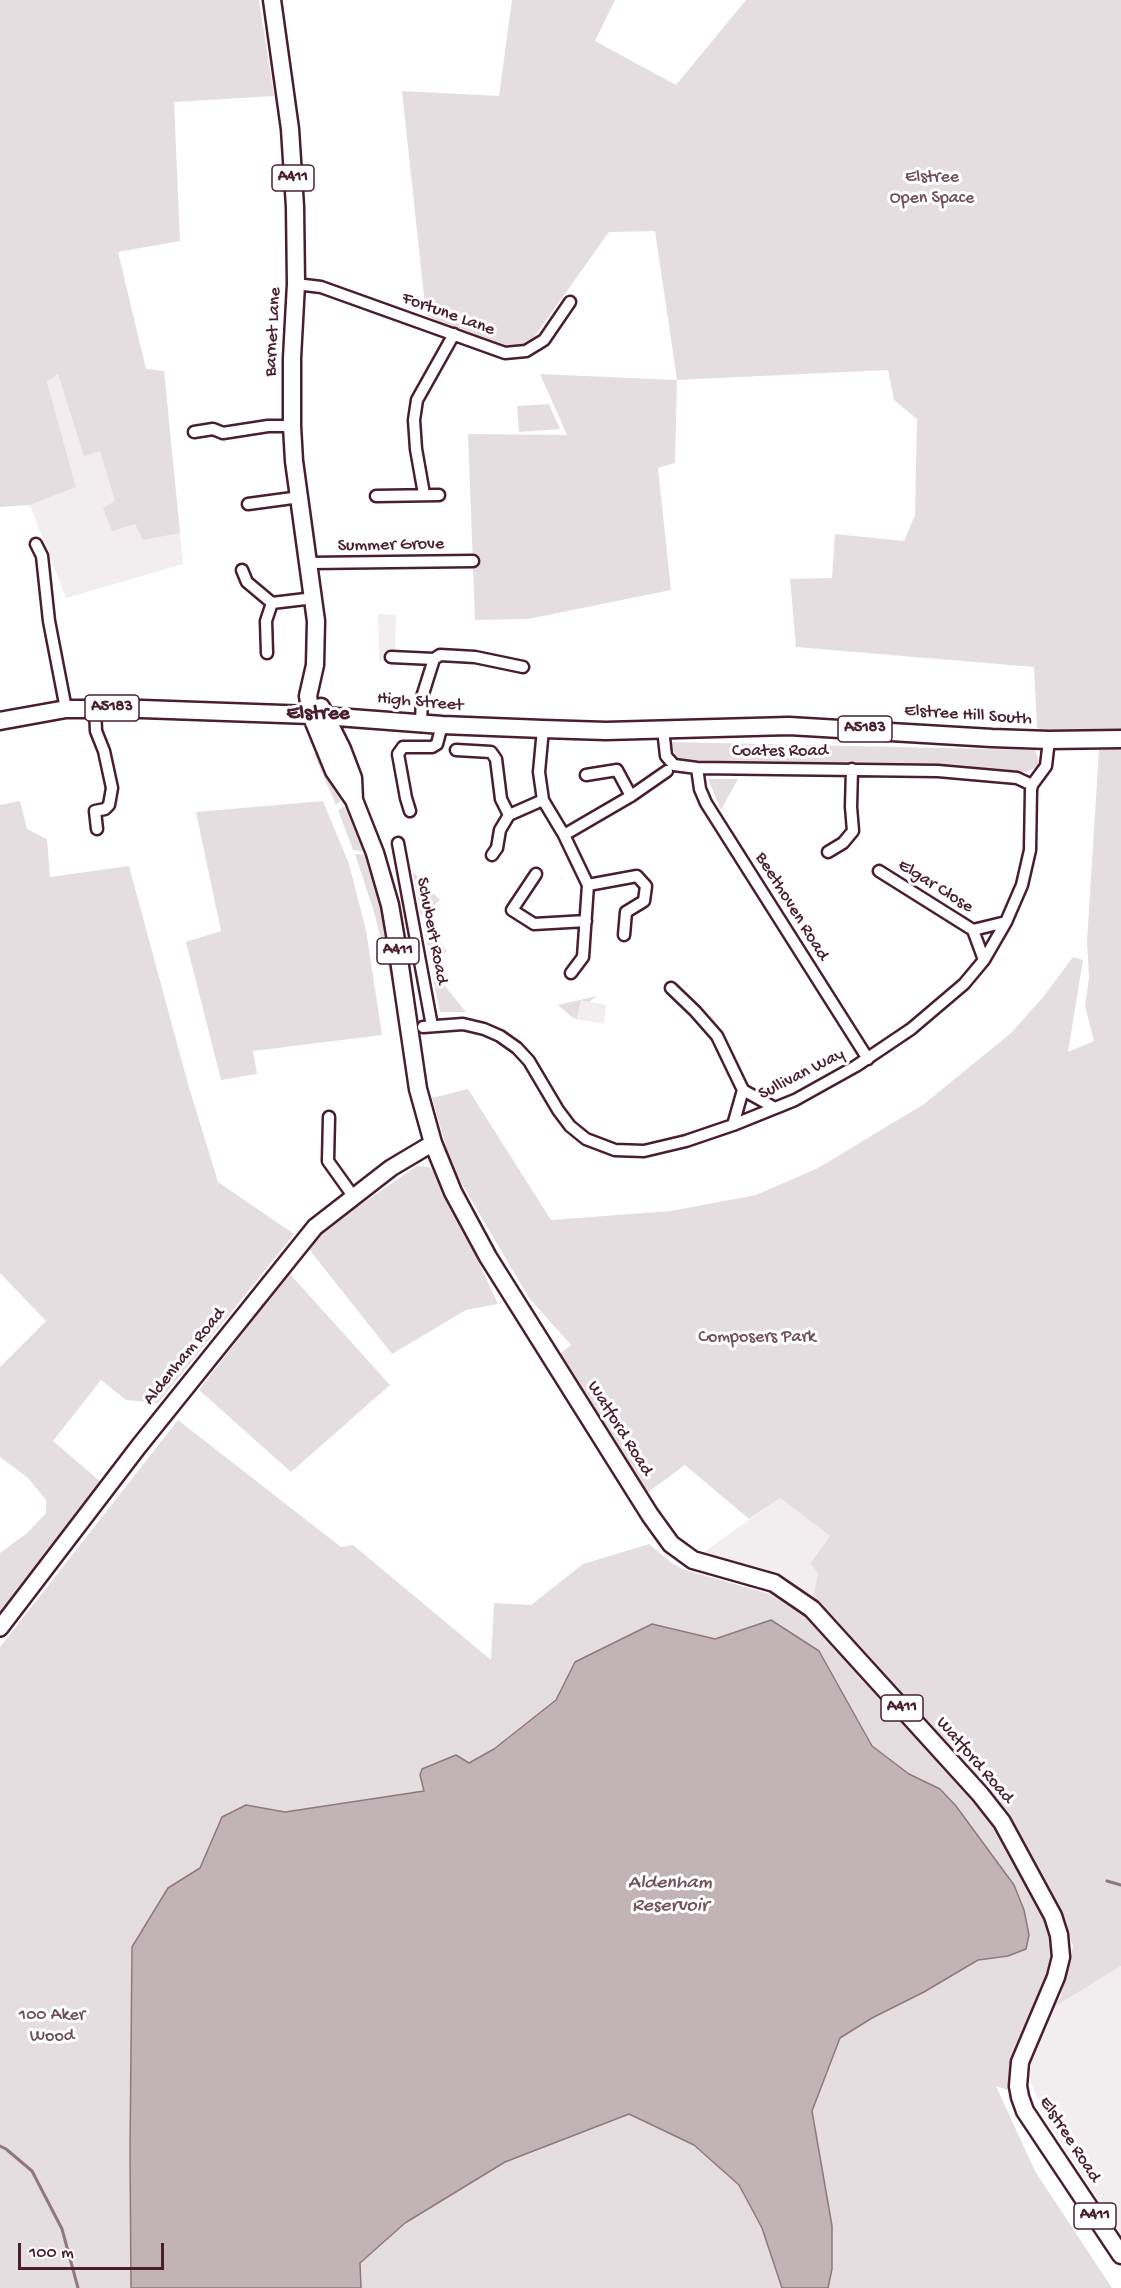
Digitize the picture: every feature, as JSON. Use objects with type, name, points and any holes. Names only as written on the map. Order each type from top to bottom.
[{"type":"main road","name":"Barnet Lane","points":[[272,0],[290,129],[295,207],[296,284],[292,358],[292,426],[316,621],[315,665],[308,696],[318,715]]},
{"type":"main road","name":"High Street","points":[[0,721],[66,709],[96,708],[362,717],[442,725],[633,730]]},
{"type":"main road","points":[[292,714],[334,771]]},
{"type":"main road","name":"Watford Road","points":[[318,715],[342,749],[352,778],[354,800]]},
{"type":"main road","name":"Watford Road","points":[[318,715],[334,771],[354,800],[375,852],[390,905],[418,1089],[433,1143],[453,1192],[488,1257],[595,1429],[667,1539],[680,1553],[693,1560],[766,1579],[794,1595],[812,1609],[980,1794],[1002,1822],[1053,1916],[1059,1935]]},
{"type":"main road","points":[[342,749],[346,732],[362,717]]},
{"type":"main road","name":"Elstree Hill South","points":[[633,730],[789,726],[1049,740],[1121,739]]},
{"type":"main road","name":"Elstree Road","points":[[1059,1935],[1061,1957],[1056,1977],[1020,2062],[1018,2086],[1025,2110],[1121,2255]]},
{"type":"street","name":"Fortune Lane","points":[[296,284],[321,287],[505,353],[526,351],[544,340],[570,302]]},
{"type":"street","points":[[424,494],[416,449],[414,420],[417,400],[454,334]]},
{"type":"street","points":[[194,432],[213,429],[223,433],[268,426],[292,426]]},
{"type":"street","points":[[376,496],[439,495]]},
{"type":"street","points":[[248,504],[300,497]]},
{"type":"street","points":[[36,544],[42,556],[50,621],[66,709]]},
{"type":"street","name":"Summer Grove","points":[[310,563],[473,561]]},
{"type":"street","points":[[242,570],[247,582],[272,603],[314,598]]},
{"type":"street","points":[[267,653],[266,621],[272,603]]},
{"type":"street","points":[[391,657],[475,657],[523,667]]},
{"type":"street","points":[[422,723],[422,696],[437,657]]},
{"type":"street","points":[[96,708],[96,731],[104,751],[112,788],[110,805],[105,809],[95,811],[97,829]]},
{"type":"street","points":[[410,811],[398,754],[403,747],[432,747],[438,744],[442,725]]},
{"type":"street","points":[[543,729],[539,772],[543,800],[564,835],[588,885],[583,957],[571,973]]},
{"type":"street","name":"Coates Road","points":[[663,729],[664,749],[670,761],[675,765],[697,768],[938,771],[1017,778],[1032,785]]},
{"type":"street","name":"Sullivan Way","points":[[427,1027],[463,1024],[500,1036],[517,1048],[529,1061],[570,1126],[586,1139],[601,1146],[630,1152],[644,1151],[686,1141],[775,1108],[868,1059],[911,1029],[964,984],[984,960],[1006,922],[1022,885],[1030,850],[1032,785],[1046,766],[1049,740]]},
{"type":"street","points":[[456,750],[490,752],[496,759],[501,799],[509,815]]},
{"type":"street","name":"Beethoven Road","points":[[697,768],[700,789],[706,803],[868,1059]]},
{"type":"street","points":[[828,852],[843,843],[853,831],[850,807],[852,769]]},
{"type":"street","points":[[586,775],[617,770],[631,796]]},
{"type":"street","points":[[564,835],[631,796],[667,771]]},
{"type":"street","points":[[492,855],[497,848],[501,830],[509,815],[543,800]]},
{"type":"street","name":"Schubert Road","points":[[399,843],[427,1027]]},
{"type":"street","name":"Elgar Close","points":[[879,871],[973,930],[984,960]]},
{"type":"street","points":[[536,874],[512,910],[534,924],[586,921]]},
{"type":"street","points":[[588,885],[637,876],[646,886],[644,901],[626,912],[624,935]]},
{"type":"street","name":"Elgar Close","points":[[973,930],[1006,922]]},
{"type":"street","points":[[671,988],[717,1036],[743,1090],[775,1108]]},
{"type":"street","points":[[733,1125],[743,1090]]},
{"type":"street","points":[[329,1117],[328,1161],[353,1196]]},
{"type":"street","name":"Aldenham Road","points":[[0,1628],[139,1446],[315,1227],[391,1168],[433,1143]]},
{"type":"shaded area","points":[[164,371],[183,564],[66,598],[30,505],[76,487],[47,382],[58,374]]},
{"type":"shaded area","points":[[378,614],[396,615],[395,662],[379,661]]},
{"type":"shaded area","points":[[581,1000],[606,1005],[604,1024],[577,1019]]},
{"type":"shaded area","points":[[780,1498],[830,1536],[810,1562],[818,1573],[813,1598],[698,1556]]},
{"type":"shaded area","points":[[1121,1966],[1121,2235],[1045,2118],[1029,2077],[1032,2060],[1054,2007]]},
{"type":"green space","points":[[0,0],[259,0],[274,96],[174,102],[180,241],[118,252],[146,369],[164,371],[180,533],[143,540],[135,524],[112,531],[103,508],[115,501],[100,451],[84,456],[58,374],[47,382],[76,487],[30,505],[0,507]]},
{"type":"green space","name":"Elstree Open Space","points":[[512,0],[615,0],[595,41],[676,85],[746,0],[1121,0],[1121,733],[1053,734],[1037,728],[1034,667],[796,647],[790,579],[832,578],[835,534],[904,541],[915,515],[917,419],[894,400],[888,370],[677,380],[655,231],[609,232],[532,340],[523,346],[505,348],[469,337],[426,315],[402,91],[499,96]]},
{"type":"green space","points":[[540,374],[677,380],[675,463],[658,468],[671,590],[528,619],[475,620],[468,434],[567,435]]},
{"type":"green space","points":[[549,404],[560,429],[519,432],[517,406]]},
{"type":"green space","points":[[670,742],[1035,750],[1039,761],[1037,767],[1026,772],[689,764],[677,760]]},
{"type":"green space","name":"Composers Park","points":[[1121,747],[1121,1966],[1054,2007],[1061,1996],[1073,1946],[1052,1896],[1004,1812],[949,1745],[813,1598],[818,1573],[810,1563],[830,1536],[780,1498],[749,1519],[685,1465],[647,1493],[558,1355],[571,1345],[529,1298],[452,1167],[432,1098],[468,1089],[551,1220],[671,1211],[756,1195],[818,1168],[924,1104],[1011,1033],[1043,997],[1073,957],[1083,960],[1068,1052],[1094,1041],[1085,1006],[1089,978],[1087,941],[1099,750]]},
{"type":"green space","points":[[316,752],[341,800],[336,805],[314,754]]},
{"type":"green space","points":[[708,779],[738,779],[721,810]]},
{"type":"green space","points":[[20,801],[27,829],[47,839],[50,877],[129,866],[188,1084],[218,1182],[294,1234],[158,1403],[126,1400],[101,1380],[53,1441],[101,1482],[0,1613],[0,1553],[27,1533],[46,1513],[46,1500],[28,1478],[0,1457],[0,1367],[46,1321],[0,1273],[0,805]]},
{"type":"green space","points":[[323,801],[349,864],[366,930],[382,1035],[253,1051],[257,1074],[221,1080],[186,942],[221,931],[196,812]]},
{"type":"green space","points":[[345,806],[360,829],[369,852],[353,850],[338,810]]},
{"type":"green space","points":[[355,854],[370,855],[377,878],[394,962],[394,990],[374,912]]},
{"type":"green space","points":[[413,872],[440,900],[421,916]]},
{"type":"green space","points":[[423,923],[447,951],[431,965]]},
{"type":"green space","points":[[436,975],[466,1012],[440,1012],[433,978]]},
{"type":"green space","points":[[597,996],[589,1002],[581,1000],[577,1019],[558,1005]]},
{"type":"green space","points":[[417,1166],[430,1167],[442,1183],[498,1304],[466,1310],[392,1354],[308,1248],[329,1226]]},
{"type":"green space","points":[[289,1273],[390,1385],[291,1472],[199,1390]]},
{"type":"green space","name":"100 Aker Wood","points":[[178,1420],[341,1547],[353,1545],[491,1660],[494,1603],[531,1605],[583,1564],[649,1544],[673,1564],[685,1570],[770,1594],[810,1618],[997,1824],[1053,1931],[1056,1961],[1013,2092],[996,2086],[1035,2171],[1112,2288],[0,2288],[0,1647]]},
{"type":"water","name":"Aldenham Reservoir","points":[[771,1620],[819,1651],[872,1746],[909,1774],[940,1789],[956,1806],[1014,1885],[1024,1910],[1029,1935],[1026,1949],[1008,1956],[978,1960],[840,2038],[812,2111],[832,2226],[832,2269],[828,2288],[782,2288],[762,2228],[739,2185],[694,2145],[629,2114],[505,2162],[405,2223],[360,2263],[361,2288],[131,2288],[132,1947],[168,1888],[200,1868],[222,1817],[246,1805],[285,1812],[424,1791],[420,1775],[422,1769],[456,1755],[469,1763],[494,1749],[556,1700],[575,1662],[652,1624],[715,1639]]},
{"type":"waterway","points":[[1107,1881],[1121,1885]]},
{"type":"waterway","points":[[0,2146],[32,2171],[62,2229],[78,2288]]},
{"type":"district","name":"Elstree","points":[[318,715]]}]
